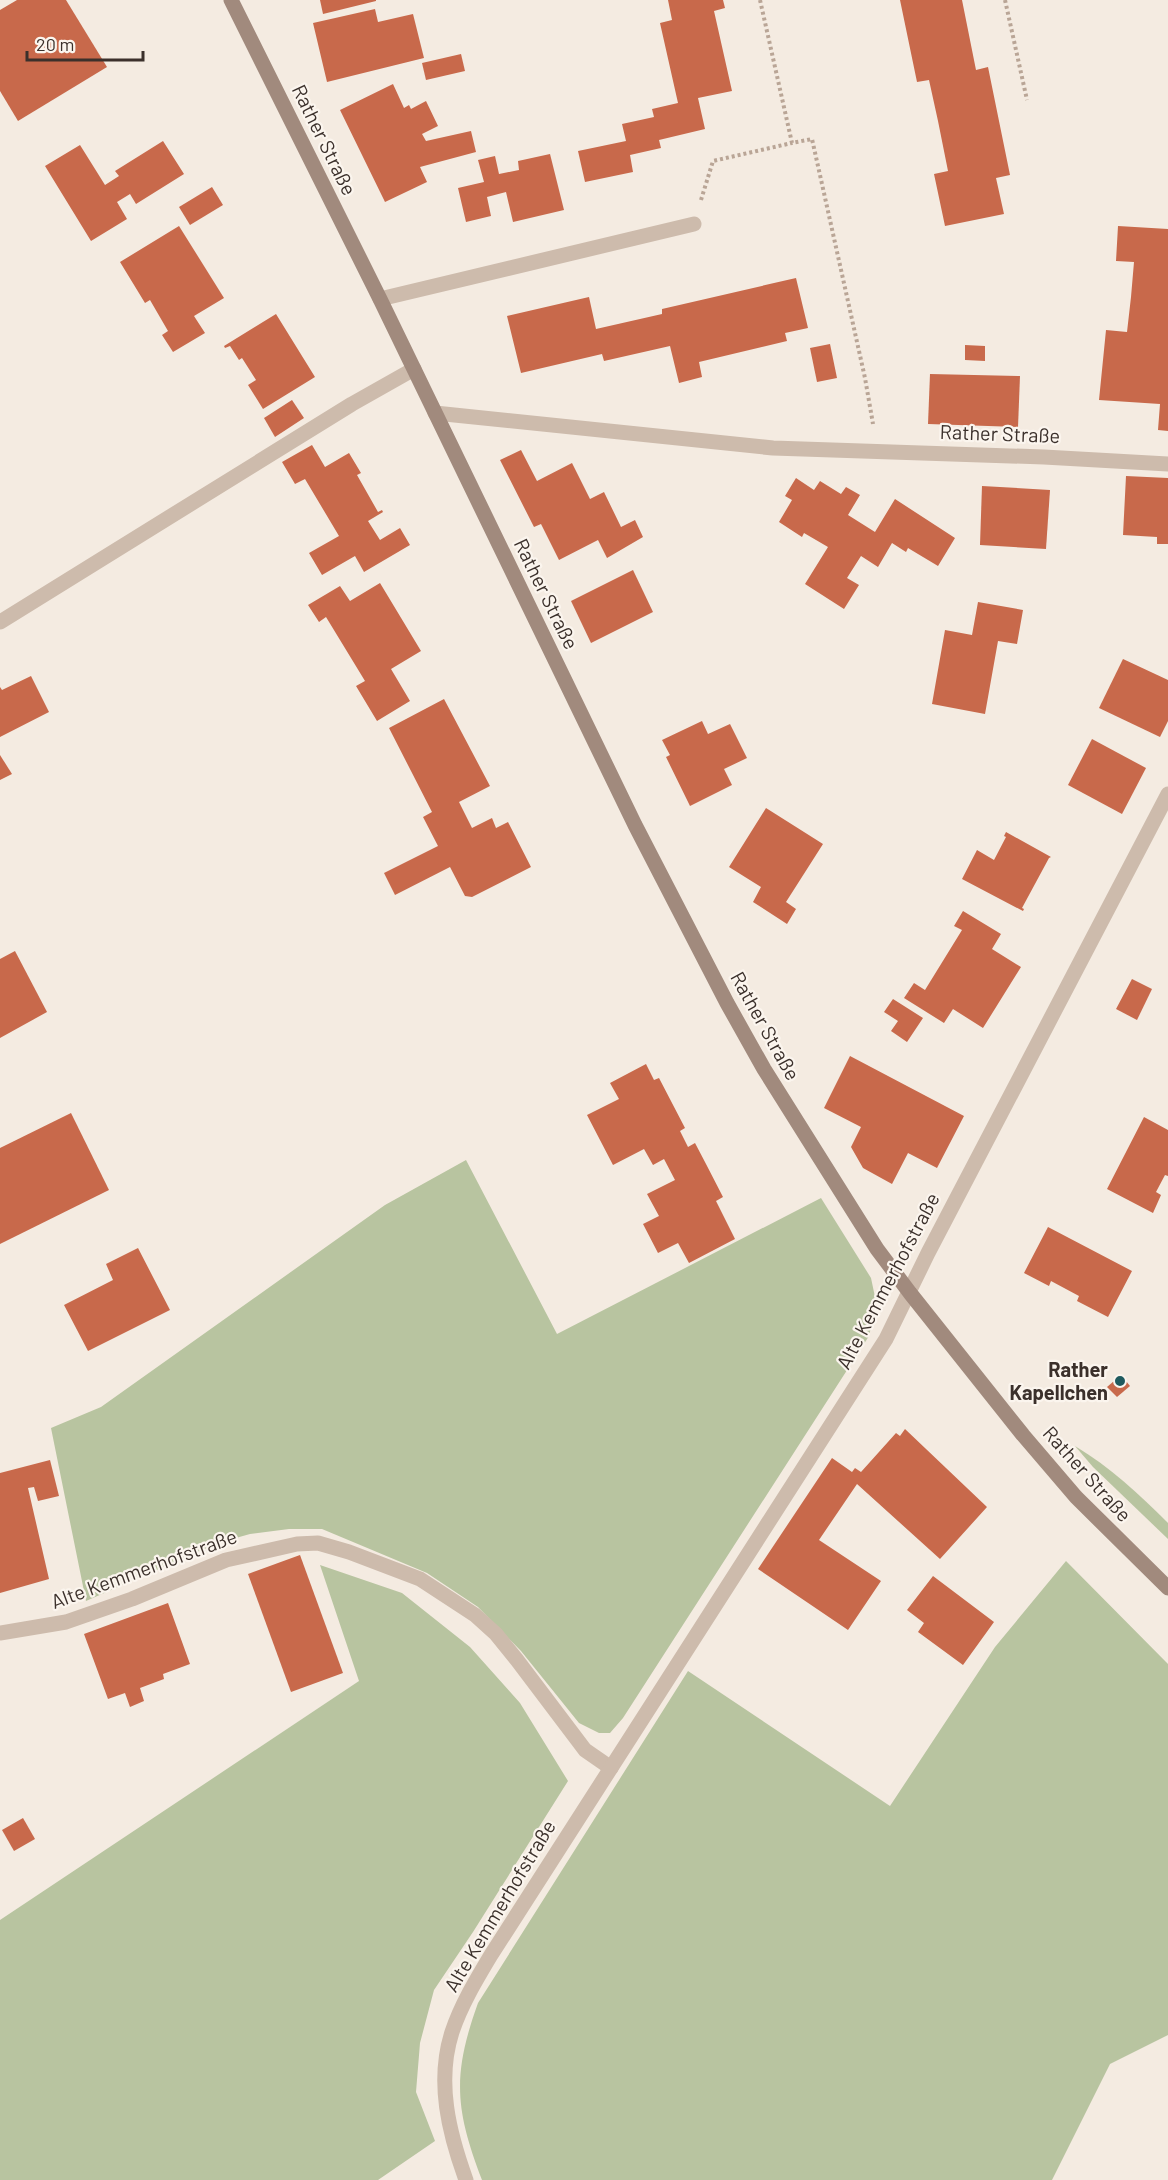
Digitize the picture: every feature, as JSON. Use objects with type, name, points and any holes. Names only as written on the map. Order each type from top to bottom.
[{"type":"street","name":"Rather Straße","points":[[231,0],[380,299],[635,825],[727,1003],[770,1079],[877,1250],[910,1293],[1023,1435],[1076,1497],[1168,1588]]},
{"type":"street","points":[[380,299],[694,224]]},
{"type":"street","points":[[0,622],[352,404],[414,369]]},
{"type":"street","name":"Rather Straße","points":[[435,413],[773,448],[1168,464]]},
{"type":"street","name":"Alte Kemmerhofstraße","points":[[466,2180],[455,2151],[446,2109],[445,2071],[452,2033],[466,1997],[491,1954],[886,1339],[934,1242],[1168,794]]},
{"type":"street","name":"Alte Kemmerhofstraße","points":[[0,1633],[66,1622],[132,1599],[226,1560],[297,1544],[318,1543],[383,1563],[420,1579],[475,1615],[496,1634],[585,1750],[611,1768]]},
{"type":"path","points":[[760,0],[792,144]]},
{"type":"path","points":[[1005,0],[1027,100]]},
{"type":"path","points":[[694,224],[713,161],[812,139],[865,378],[877,451]]},
{"type":"green space","points":[[466,1160],[557,1334],[821,1198],[871,1278],[875,1297],[869,1336],[623,1718],[610,1733],[599,1733],[579,1723],[521,1651],[478,1607],[427,1573],[322,1529],[289,1529],[250,1534],[218,1543],[86,1601],[51,1428],[101,1407],[385,1205]]},
{"type":"green space","points":[[1075,1446],[1124,1482],[1168,1523],[1168,1539],[1093,1467]]},
{"type":"green space","points":[[1066,1561],[1168,1664],[1168,2035],[1110,2064],[1052,2180],[482,2180],[466,2133],[460,2092],[464,2051],[478,2003],[688,1671],[890,1806],[995,1647]]},
{"type":"green space","points":[[320,1565],[402,1593],[470,1647],[520,1703],[568,1781],[434,1990],[420,2043],[416,2092],[435,2141],[378,2180],[0,2180],[0,1920],[359,1681]]},
{"type":"building","points":[[17,0],[66,0],[107,67],[18,121],[0,91],[0,10]]},
{"type":"building","points":[[320,0],[376,0],[376,1],[323,14]]},
{"type":"building","points":[[668,0],[723,0],[725,8],[714,11],[732,91],[698,98],[705,129],[659,140],[661,148],[630,155],[633,172],[585,182],[578,151],[626,141],[622,124],[654,117],[652,109],[678,103],[660,23],[672,20]]},
{"type":"building","points":[[900,0],[962,0],[976,70],[988,67],[1010,175],[996,178],[1004,214],[945,226],[934,174],[948,171],[929,80],[917,82]]},
{"type":"building","points":[[375,9],[378,22],[413,14],[424,58],[327,82],[313,23]]},
{"type":"building","points":[[461,54],[465,71],[426,80],[422,63]]},
{"type":"building","points":[[393,84],[404,108],[409,105],[411,109],[426,101],[438,126],[422,134],[426,141],[471,131],[476,152],[420,167],[427,182],[385,202],[340,110]]},
{"type":"building","points":[[163,141],[184,174],[136,204],[130,194],[117,202],[127,219],[91,241],[45,166],[80,145],[105,185],[119,176],[115,171]]},
{"type":"building","points":[[550,154],[564,210],[513,222],[506,192],[487,197],[491,216],[466,222],[458,188],[484,182],[478,160],[495,156],[499,174],[519,170],[518,161]]},
{"type":"building","points":[[212,187],[223,205],[190,225],[179,207]]},
{"type":"building","points":[[179,226],[224,298],[194,316],[205,333],[173,352],[162,335],[168,331],[150,300],[145,303],[120,262]]},
{"type":"building","points":[[1118,226],[1168,229],[1168,431],[1158,430],[1160,404],[1099,400],[1106,330],[1127,332],[1131,297],[1134,262],[1116,261]]},
{"type":"building","points":[[796,278],[808,328],[785,333],[787,341],[699,362],[702,377],[679,383],[670,346],[604,361],[602,354],[521,373],[507,316],[589,297],[596,329],[662,314],[662,309]]},
{"type":"building","points":[[276,314],[315,377],[263,409],[248,385],[256,380],[242,358],[239,360],[230,346],[225,348],[224,346]]},
{"type":"building","points":[[830,344],[837,378],[817,382],[810,348]]},
{"type":"building","points":[[965,345],[985,346],[985,361],[965,360]]},
{"type":"building","points":[[930,374],[1020,376],[1018,427],[928,424]]},
{"type":"building","points":[[292,400],[304,418],[275,437],[264,418]]},
{"type":"building","points":[[312,445],[325,467],[349,453],[361,473],[357,475],[378,512],[382,510],[383,512],[368,521],[380,540],[400,528],[410,545],[364,572],[355,556],[322,575],[309,553],[339,536],[305,479],[295,484],[282,462]]},
{"type":"building","points":[[521,450],[537,481],[572,463],[590,499],[604,492],[621,527],[635,520],[643,537],[607,558],[598,540],[559,560],[541,524],[534,527],[500,460]]},
{"type":"building","points":[[1126,476],[1168,478],[1168,544],[1157,544],[1157,537],[1123,535]]},
{"type":"building","points":[[796,478],[814,490],[820,481],[841,494],[846,487],[860,495],[848,515],[875,532],[895,499],[955,538],[938,566],[908,548],[906,552],[892,543],[878,567],[861,556],[847,578],[859,585],[844,609],[805,584],[828,547],[804,533],[802,537],[779,522],[792,500],[785,496]]},
{"type":"building","points":[[982,486],[1050,490],[1046,549],[980,545]]},
{"type":"building","points":[[633,570],[653,612],[591,643],[571,601]]},
{"type":"building","points":[[380,583],[421,651],[391,669],[410,701],[377,721],[356,686],[365,681],[326,617],[319,622],[308,605],[340,586],[350,601]]},
{"type":"building","points":[[978,602],[1023,610],[1017,644],[998,641],[985,714],[932,704],[945,630],[972,635]]},
{"type":"building","points":[[1123,659],[1168,680],[1168,721],[1160,737],[1099,708]]},
{"type":"building","points":[[31,676],[49,712],[0,737],[0,687],[2,690]]},
{"type":"building","points":[[444,699],[490,786],[459,802],[472,828],[492,818],[496,828],[508,822],[531,867],[472,897],[465,896],[450,867],[395,895],[384,873],[438,846],[423,817],[432,812],[389,728]]},
{"type":"building","points":[[702,721],[708,734],[730,724],[747,758],[724,769],[732,785],[690,806],[666,757],[670,755],[662,740]]},
{"type":"building","points":[[1092,739],[1146,768],[1122,814],[1068,785]]},
{"type":"building","points":[[0,755],[12,774],[0,780]]},
{"type":"building","points":[[766,808],[823,844],[786,902],[796,909],[787,924],[753,902],[761,887],[729,867]]},
{"type":"building","points":[[1006,832],[1051,857],[1022,908],[1023,911],[962,879],[977,850],[994,860],[1006,837],[1004,836]]},
{"type":"building","points":[[963,911],[1001,934],[992,949],[1021,967],[983,1028],[953,1009],[944,1023],[904,998],[914,983],[925,990],[962,930],[954,926]]},
{"type":"building","points":[[15,951],[47,1012],[0,1038],[0,959]]},
{"type":"building","points":[[1132,979],[1152,989],[1137,1020],[1116,1009]]},
{"type":"building","points":[[893,999],[923,1018],[907,1042],[891,1031],[898,1021],[884,1012]]},
{"type":"building","points":[[850,1056],[964,1116],[937,1168],[908,1153],[892,1184],[863,1168],[851,1147],[861,1127],[824,1108]]},
{"type":"building","points":[[646,1064],[654,1080],[659,1078],[685,1128],[680,1131],[688,1147],[695,1143],[723,1197],[716,1201],[735,1239],[689,1263],[678,1243],[658,1253],[643,1224],[659,1216],[647,1194],[675,1180],[664,1159],[653,1165],[644,1149],[613,1165],[587,1115],[619,1099],[610,1083]]},
{"type":"building","points":[[71,1113],[109,1190],[0,1244],[0,1148]]},
{"type":"building","points":[[1144,1117],[1168,1130],[1168,1176],[1165,1175],[1156,1192],[1161,1195],[1153,1213],[1107,1189]]},
{"type":"building","points":[[1048,1227],[1132,1271],[1108,1317],[1077,1301],[1079,1296],[1051,1281],[1049,1286],[1024,1273]]},
{"type":"building","points":[[138,1248],[170,1310],[88,1351],[64,1305],[113,1280],[106,1264]]},
{"type":"building","name":"Rather Kapellchen","points":[[1121,1375],[1130,1386],[1117,1397],[1107,1387]]},
{"type":"building","points":[[905,1429],[987,1507],[940,1559],[857,1484],[819,1540],[881,1581],[848,1630],[758,1569],[832,1458],[852,1472],[855,1468],[861,1472],[896,1433],[900,1436]]},
{"type":"building","points":[[50,1460],[59,1496],[38,1501],[34,1487],[28,1488],[49,1579],[0,1593],[0,1473]]},
{"type":"building","points":[[300,1555],[343,1673],[291,1692],[248,1574]]},
{"type":"building","points":[[933,1576],[994,1622],[963,1665],[918,1632],[924,1623],[907,1610]]},
{"type":"building","points":[[168,1603],[190,1664],[163,1674],[164,1679],[140,1688],[144,1701],[130,1707],[125,1693],[108,1699],[84,1634]]},
{"type":"building","points":[[23,1818],[35,1839],[14,1851],[2,1830]]},
{"type":"place","name":"Rather Kapellchen","points":[[1120,1381]]}]
